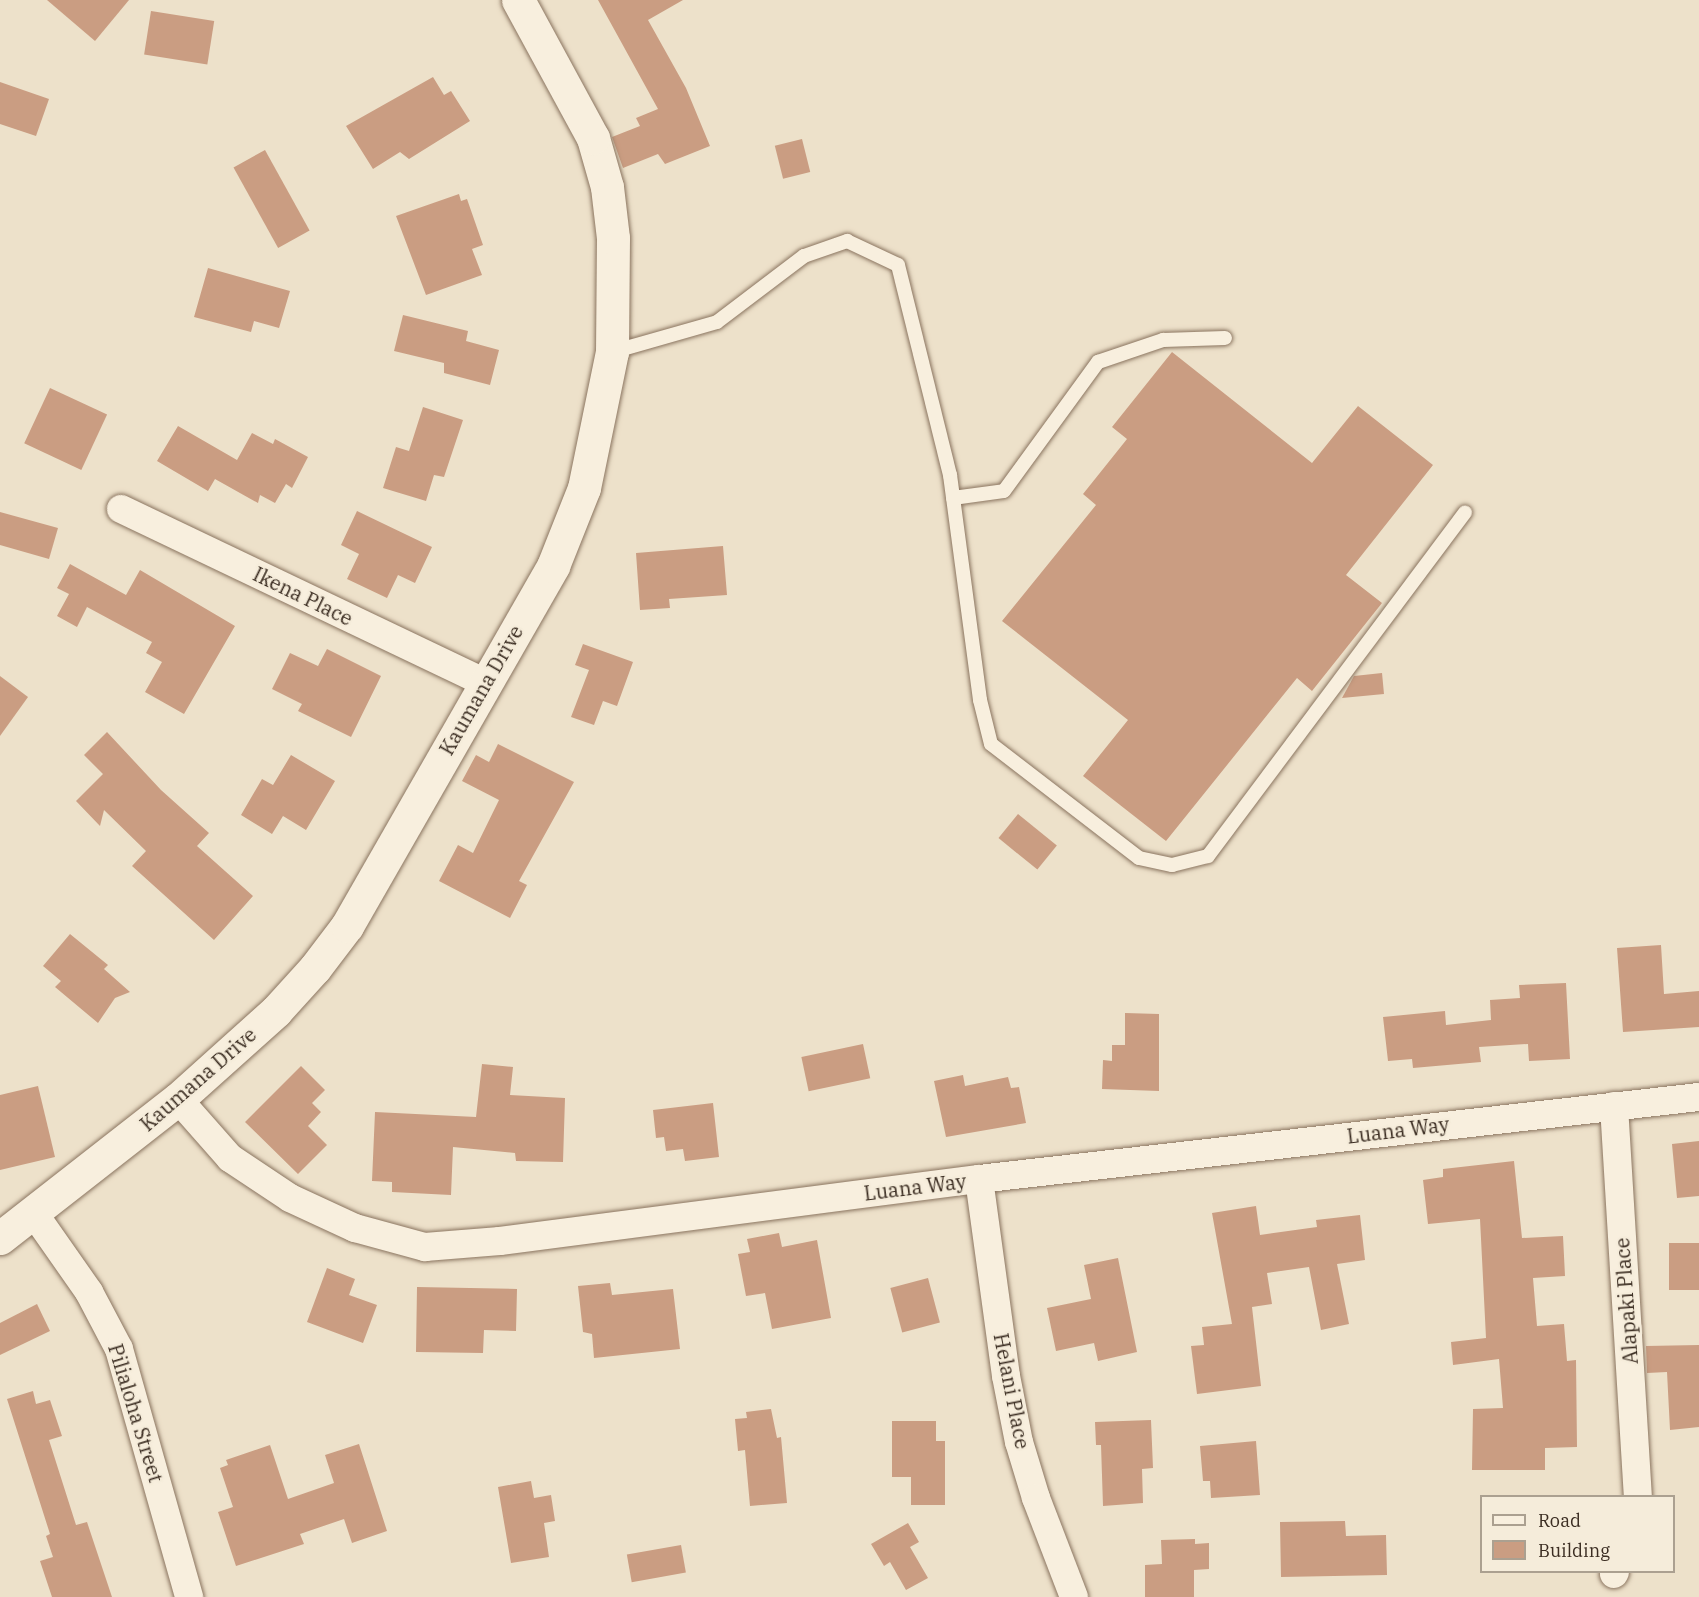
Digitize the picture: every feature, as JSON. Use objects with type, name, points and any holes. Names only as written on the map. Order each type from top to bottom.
[{"type":"street","name":"Kaumana Drive","points":[[0,1238],[178,1099],[276,1011],[347,926],[484,682],[553,566],[584,488],[612,352],[614,238],[608,187],[589,129],[518,0]]},
{"type":"street","name":"Ikena Place","points":[[121,509],[484,682]]},
{"type":"street","name":"Luana Way","points":[[178,1099],[230,1158],[290,1198],[355,1228],[425,1247],[501,1241],[979,1179],[1699,1097]]},
{"type":"street","name":"Alapaki Place","points":[[1614,1106],[1638,1495]]},
{"type":"street","name":"Helani Place","points":[[979,1179],[1006,1376],[1019,1442],[1036,1498],[1074,1597]]},
{"type":"street","name":"Pilialoha Street","points":[[33,1212],[89,1292],[119,1349],[189,1597]]},
{"type":"lane","points":[[612,352],[717,322],[804,256],[847,241],[898,265],[953,498],[980,700],[991,744],[1139,858],[1172,865],[1208,856],[1465,513]]},
{"type":"lane","points":[[953,498],[1004,491],[1098,362],[1163,340],[1225,338]]},
{"type":"building","points":[[47,0],[129,0],[95,41]]},
{"type":"building","points":[[598,0],[683,0],[648,20],[686,88],[710,146],[665,164],[658,154],[623,168],[612,137],[640,126],[636,118],[658,109]]},
{"type":"building","points":[[151,11],[214,21],[207,64],[144,54]]},
{"type":"building","points":[[433,77],[444,95],[451,91],[470,121],[409,159],[400,152],[373,169],[346,126]]},
{"type":"building","points":[[0,82],[49,99],[36,136],[0,124]]},
{"type":"building","points":[[802,139],[810,172],[783,179],[775,146]]},
{"type":"building","points":[[265,150],[310,230],[278,248],[234,167]]},
{"type":"building","points":[[459,194],[461,201],[467,199],[483,245],[472,249],[482,275],[426,295],[396,216]]},
{"type":"building","points":[[208,268],[290,291],[279,328],[254,321],[251,332],[194,317]]},
{"type":"building","points":[[403,315],[468,331],[466,341],[499,350],[490,385],[444,373],[444,363],[394,351]]},
{"type":"building","points":[[1172,352],[1312,463],[1358,406],[1433,465],[1346,575],[1382,603],[1312,691],[1297,678],[1166,841],[1083,776],[1128,720],[1002,621],[1096,505],[1083,494],[1127,439],[1112,427]]},
{"type":"building","points":[[50,388],[107,415],[81,470],[24,443]]},
{"type":"building","points":[[423,407],[463,420],[444,477],[434,475],[426,501],[383,488],[396,447],[409,451]]},
{"type":"building","points":[[178,426],[237,460],[252,433],[273,444],[275,439],[308,457],[292,488],[286,484],[275,503],[260,495],[258,503],[215,479],[208,491],[157,461]]},
{"type":"building","points":[[357,511],[432,547],[415,583],[398,575],[387,598],[347,579],[359,554],[341,545]]},
{"type":"building","points":[[0,512],[58,528],[49,559],[0,545]]},
{"type":"building","points":[[723,546],[727,595],[669,599],[670,608],[640,610],[636,553]]},
{"type":"building","points":[[70,564],[126,595],[140,570],[235,626],[184,714],[145,692],[162,662],[146,653],[152,642],[87,607],[77,627],[57,616],[69,594],[57,588]]},
{"type":"building","points":[[583,644],[633,662],[617,706],[603,701],[594,725],[571,717],[589,670],[575,665]]},
{"type":"building","points":[[327,649],[381,676],[351,737],[298,711],[302,704],[272,689],[290,653],[318,666]]},
{"type":"building","points":[[1382,673],[1384,694],[1342,698],[1354,676]]},
{"type":"building","points":[[0,676],[28,697],[0,736]]},
{"type":"building","points":[[107,732],[161,790],[209,833],[197,846],[253,896],[214,940],[132,866],[146,851],[104,810],[100,826],[76,801],[103,774],[84,755]]},
{"type":"building","points":[[498,744],[574,782],[519,881],[527,885],[510,918],[439,881],[458,845],[473,853],[499,800],[462,781],[476,755],[489,762]]},
{"type":"building","points":[[291,755],[335,781],[306,830],[283,816],[272,834],[241,815],[262,779],[273,785]]},
{"type":"building","points":[[1018,814],[1057,845],[1037,870],[998,838]]},
{"type":"building","points":[[70,934],[108,965],[104,969],[130,992],[115,998],[98,1023],[55,987],[61,981],[43,966]]},
{"type":"building","points":[[1661,945],[1664,994],[1699,991],[1699,1027],[1623,1032],[1617,948]]},
{"type":"building","points":[[1566,983],[1570,1059],[1529,1061],[1528,1044],[1479,1047],[1481,1062],[1413,1068],[1412,1059],[1388,1061],[1383,1017],[1445,1011],[1446,1025],[1491,1020],[1490,1000],[1520,998],[1519,985]]},
{"type":"building","points":[[1125,1013],[1159,1014],[1159,1091],[1102,1089],[1103,1060],[1112,1061],[1112,1045],[1125,1045]]},
{"type":"building","points":[[863,1044],[870,1078],[809,1091],[801,1057]]},
{"type":"building","points":[[482,1064],[513,1067],[510,1095],[565,1098],[563,1162],[516,1161],[515,1153],[453,1147],[451,1195],[392,1192],[392,1182],[372,1181],[375,1112],[476,1117]]},
{"type":"building","points":[[301,1066],[325,1090],[312,1103],[321,1112],[308,1126],[327,1145],[298,1174],[245,1122]]},
{"type":"building","points":[[963,1075],[965,1086],[1008,1077],[1011,1088],[1019,1087],[1026,1123],[946,1137],[934,1081]]},
{"type":"building","points":[[38,1086],[55,1157],[0,1170],[0,1095]]},
{"type":"building","points":[[713,1103],[719,1157],[685,1161],[683,1149],[666,1151],[664,1137],[656,1138],[653,1110]]},
{"type":"building","points":[[1699,1141],[1699,1196],[1677,1198],[1672,1144]]},
{"type":"building","points":[[1514,1161],[1522,1238],[1563,1236],[1565,1276],[1533,1278],[1537,1326],[1564,1324],[1567,1361],[1576,1360],[1577,1447],[1545,1448],[1545,1470],[1472,1470],[1473,1409],[1503,1408],[1499,1359],[1453,1365],[1451,1342],[1486,1338],[1480,1219],[1428,1224],[1423,1180],[1443,1177],[1443,1169]]},
{"type":"building","points":[[1256,1206],[1260,1235],[1317,1227],[1316,1220],[1360,1215],[1365,1260],[1337,1264],[1349,1324],[1321,1330],[1309,1267],[1267,1273],[1272,1304],[1252,1307],[1261,1386],[1197,1394],[1191,1346],[1204,1345],[1202,1327],[1232,1324],[1212,1213]]},
{"type":"building","points":[[779,1233],[782,1247],[817,1240],[831,1318],[772,1329],[765,1293],[746,1296],[738,1254],[750,1252],[747,1239]]},
{"type":"building","points":[[1669,1243],[1699,1243],[1699,1290],[1669,1290]]},
{"type":"building","points":[[1118,1258],[1137,1352],[1098,1361],[1094,1343],[1056,1351],[1047,1308],[1091,1299],[1084,1265]]},
{"type":"building","points":[[327,1268],[355,1279],[349,1295],[377,1305],[363,1343],[307,1322]]},
{"type":"building","points":[[928,1278],[940,1322],[902,1333],[890,1288]]},
{"type":"building","points":[[610,1283],[612,1295],[673,1289],[680,1349],[594,1358],[592,1334],[583,1332],[578,1286]]},
{"type":"building","points":[[417,1287],[517,1289],[516,1331],[484,1330],[483,1353],[416,1352]]},
{"type":"building","points":[[37,1304],[50,1331],[0,1355],[0,1323]]},
{"type":"building","points":[[1699,1345],[1699,1427],[1670,1430],[1667,1372],[1647,1373],[1646,1346]]},
{"type":"building","points":[[33,1391],[36,1404],[50,1400],[62,1436],[49,1440],[76,1525],[87,1522],[112,1597],[52,1597],[40,1561],[53,1557],[46,1536],[50,1534],[7,1399]]},
{"type":"building","points":[[771,1409],[777,1438],[781,1437],[787,1503],[750,1506],[745,1450],[738,1451],[735,1419],[747,1418],[746,1412]]},
{"type":"building","points":[[1151,1420],[1153,1468],[1142,1469],[1143,1503],[1103,1506],[1101,1445],[1096,1445],[1095,1422]]},
{"type":"building","points":[[892,1421],[936,1421],[936,1441],[945,1441],[945,1505],[911,1505],[911,1477],[892,1477]]},
{"type":"building","points":[[1256,1441],[1260,1495],[1211,1498],[1210,1481],[1203,1481],[1200,1446]]},
{"type":"building","points":[[359,1444],[387,1531],[352,1543],[344,1519],[300,1534],[304,1544],[236,1566],[218,1512],[233,1507],[220,1468],[228,1465],[226,1460],[270,1445],[288,1499],[334,1483],[325,1455]]},
{"type":"building","points":[[531,1481],[534,1498],[551,1495],[555,1521],[544,1523],[549,1557],[511,1563],[498,1487]]},
{"type":"building","points":[[1345,1521],[1346,1536],[1386,1535],[1387,1575],[1281,1577],[1280,1522]]},
{"type":"building","points":[[908,1523],[919,1542],[910,1547],[928,1578],[906,1590],[890,1562],[884,1566],[871,1544]]},
{"type":"building","points":[[1195,1539],[1195,1544],[1209,1543],[1209,1569],[1194,1570],[1194,1597],[1145,1597],[1145,1565],[1162,1564],[1161,1540]]},
{"type":"building","points":[[681,1545],[686,1573],[632,1582],[627,1555]]}]
